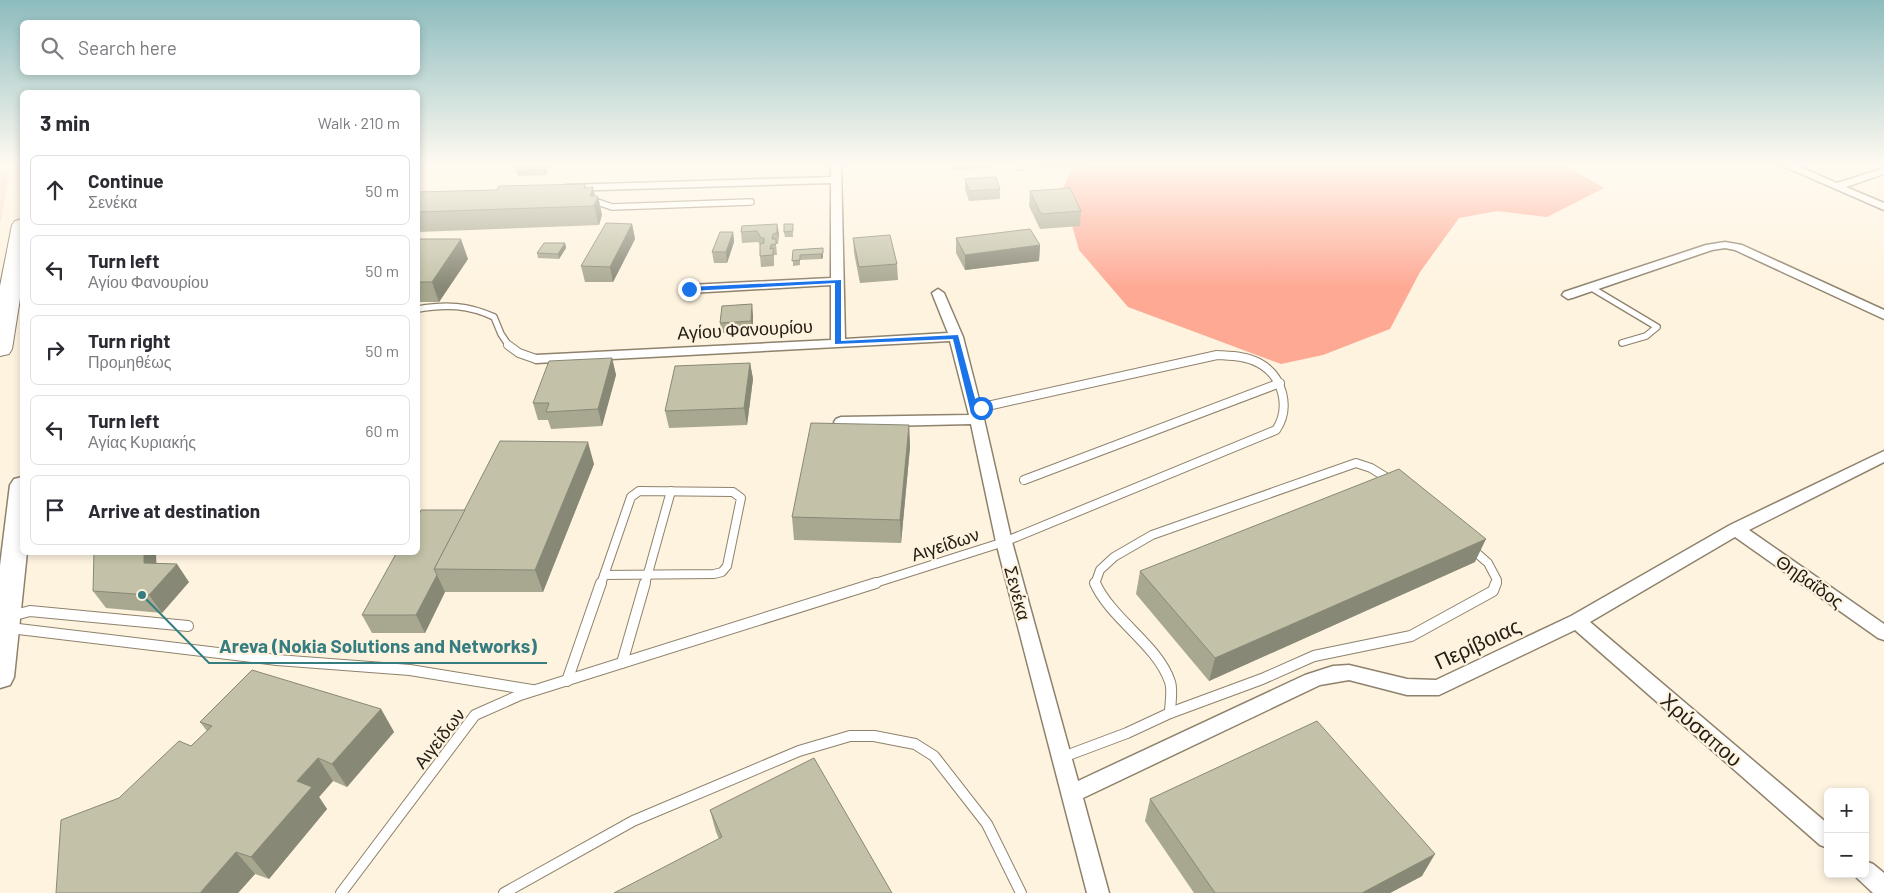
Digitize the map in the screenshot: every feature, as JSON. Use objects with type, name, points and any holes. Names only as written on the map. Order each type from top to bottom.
[{"type":"highway","points":[[0,349],[20,240]]},
{"type":"main road","points":[[0,677],[20,501]]},
{"type":"street","points":[[836,205],[838,343]]},
{"type":"street","points":[[1568,295],[1710,247],[1725,245],[1738,247],[1884,315]]},
{"type":"street","points":[[689,289],[838,281]]},
{"type":"street","name":"Σενέκα","points":[[938,293],[956,337],[976,414],[1004,542],[1098,893]]},
{"type":"street","name":"Αγίου Φανουρίου","points":[[536,359],[956,337]]},
{"type":"street","points":[[841,422],[976,414]]},
{"type":"street","name":"Περίβοιας","points":[[1073,794],[1312,680],[1330,674],[1353,673],[1410,688],[1428,689],[1439,687],[1577,621],[1736,529],[1884,456]]},
{"type":"street","name":"Θηβαΐδος","points":[[1736,529],[1884,633]]},
{"type":"street","name":"Χρύσαπου","points":[[1577,621],[1824,835]]},
{"type":"street","points":[[1869,875],[1884,888]]},
{"type":"lane","points":[[606,205],[612,207],[700,205]]},
{"type":"lane","points":[[1590,287],[1657,328],[1648,335],[1622,343]]},
{"type":"lane","points":[[420,309],[453,305],[472,307],[482,311],[494,317],[500,333],[510,350],[522,356],[536,359]]},
{"type":"lane","points":[[976,414],[1216,355],[1235,356],[1257,361],[1274,374],[1280,383],[1024,480]]},
{"type":"lane","name":"Αιγείδων","points":[[341,893],[476,715],[506,699],[1004,542],[1276,430],[1284,419],[1285,406],[1280,383]]},
{"type":"lane","points":[[1170,713],[1171,683],[1160,662],[1103,598],[1095,583],[1100,570],[1114,557],[1152,535],[1356,463],[1371,468],[1398,485]]},
{"type":"lane","points":[[567,681],[604,575],[634,493],[639,491],[716,491],[733,492],[741,498],[727,566],[722,572],[714,574],[647,576],[604,575]]},
{"type":"lane","points":[[622,664],[671,491]]},
{"type":"lane","points":[[1062,757],[1127,733],[1170,713],[1262,679],[1314,656],[1411,636],[1493,591],[1497,580],[1488,564],[1467,545]]},
{"type":"lane","points":[[5,623],[30,611],[188,626]]},
{"type":"lane","points":[[5,623],[277,660],[410,670],[534,690]]},
{"type":"lane","points":[[504,893],[633,821],[799,751],[850,736],[874,736],[914,744],[934,756],[987,824],[1021,893]]},
{"type":"shaded area","points":[[0,205],[4,205],[0,224]]},
{"type":"shaded area","points":[[1066,205],[1571,205],[1547,217],[1497,211],[1459,218],[1420,272],[1390,329],[1323,355],[1281,364],[1128,307],[1079,250]]},
{"type":"building","points":[[420,205],[594,206],[420,212]]},
{"type":"building","points":[[1037,205],[1078,205],[1081,211],[1041,214]]},
{"type":"building","points":[[606,223],[632,224],[610,267],[581,266]]},
{"type":"building","points":[[777,224],[777,233],[773,234],[772,239],[776,239],[776,244],[771,245],[770,249],[773,248],[773,255],[760,256],[760,244],[764,243],[764,238],[761,238],[757,231],[741,232],[742,226]]},
{"type":"building","points":[[784,224],[793,224],[793,231],[784,232]]},
{"type":"building","points":[[1030,229],[1040,245],[965,255],[956,238]]},
{"type":"building","points":[[720,232],[733,232],[726,252],[712,252]]},
{"type":"building","points":[[890,235],[897,264],[859,267],[853,238]]},
{"type":"building","points":[[420,239],[461,239],[432,282],[420,282]]},
{"type":"building","points":[[544,243],[565,243],[558,254],[537,253]]},
{"type":"building","points":[[823,248],[823,253],[821,254],[800,255],[800,260],[792,261],[793,250]]},
{"type":"building","points":[[752,304],[751,321],[720,323],[722,306]]},
{"type":"building","points":[[612,358],[598,409],[546,412],[549,403],[533,403],[549,361]]},
{"type":"building","points":[[750,363],[744,408],[665,411],[675,366]]},
{"type":"building","points":[[811,423],[909,425],[900,520],[792,517]]},
{"type":"building","points":[[500,441],[588,442],[535,570],[434,569]]},
{"type":"building","points":[[1399,469],[1486,539],[1215,658],[1140,571]]},
{"type":"building","points":[[421,510],[465,510],[434,569],[437,575],[416,615],[362,615],[395,555],[420,555]]},
{"type":"building","points":[[94,555],[144,555],[144,563],[177,564],[149,595],[93,591]]},
{"type":"building","points":[[252,670],[381,709],[332,764],[318,758],[297,781],[312,787],[251,857],[236,852],[200,893],[56,893],[61,820],[119,798],[179,741],[191,746],[212,726],[200,722]]},
{"type":"building","points":[[1317,721],[1435,854],[1362,893],[1215,893],[1150,799]]},
{"type":"building","points":[[814,758],[892,893],[614,893],[722,837],[710,810]]},
{"type":"place","name":"Areva (Nokia Solutions and Networks)","points":[[142,595]]},
{"type":"route","points":[[689,289],[838,281],[838,343],[956,337],[974,409],[981,408]]}]
